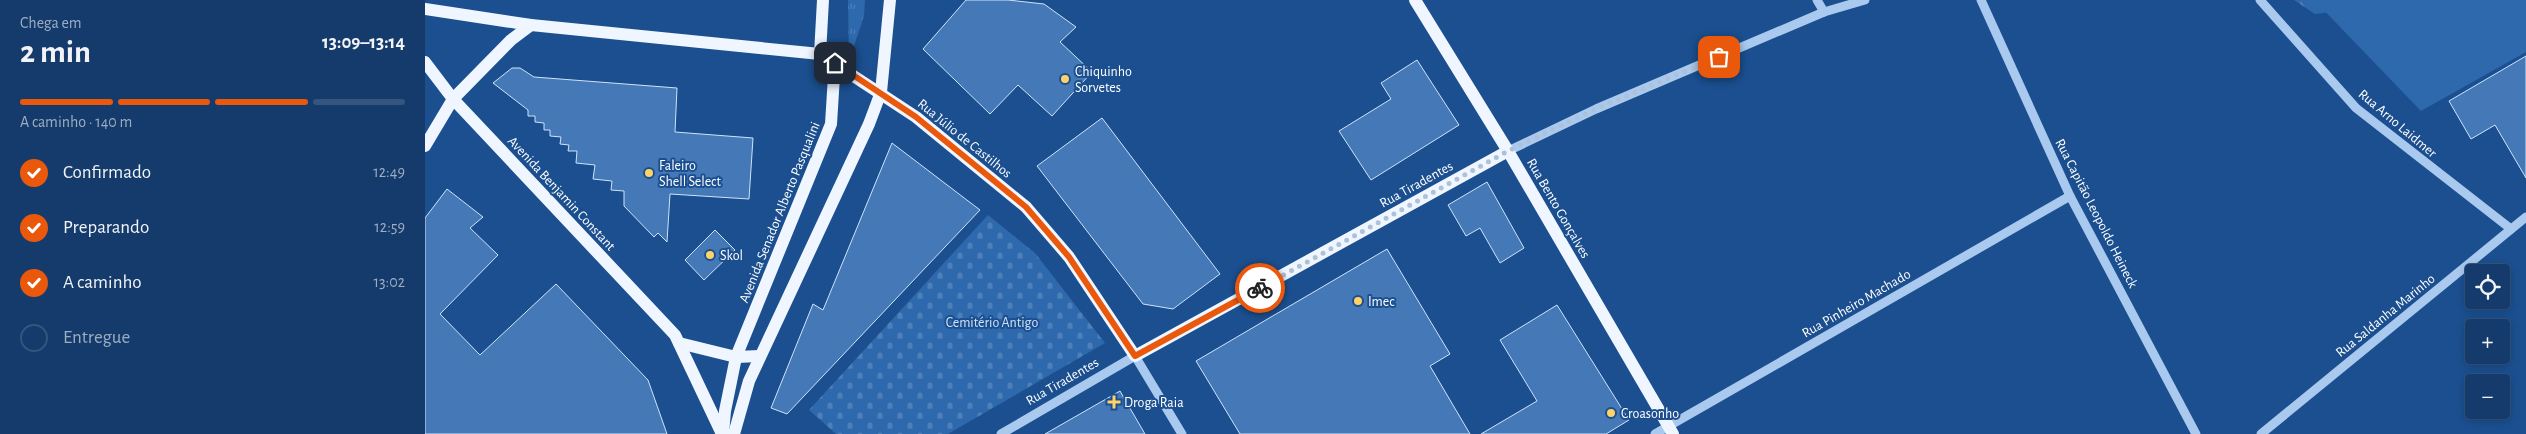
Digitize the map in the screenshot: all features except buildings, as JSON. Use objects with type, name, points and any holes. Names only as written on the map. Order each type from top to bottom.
[{"type":"main road","points":[[820,54],[823,0]]},
{"type":"main road","points":[[734,434],[749,381],[869,124],[881,92],[891,0]]},
{"type":"main road","name":"Rua Bento Gonçalves","points":[[1415,0],[1508,151],[1671,430]]},
{"type":"main road","name":"Rua Júlio de Castilhos","points":[[425,8],[531,25],[820,54],[881,92],[916,117],[1026,207],[1069,257],[1135,356]]},
{"type":"main road","points":[[425,146],[453,99],[511,40],[531,25]]},
{"type":"main road","name":"Avenida Senador Alberto Pasqualini","points":[[723,434],[725,411],[737,357],[831,124],[834,76],[820,54]]},
{"type":"main road","name":"Avenida Benjamin Constant","points":[[425,62],[453,99],[675,335],[723,434]]},
{"type":"main road","name":"Rua Tiradentes","points":[[1135,356],[1508,151]]},
{"type":"main road","points":[[679,343],[737,357],[760,356]]},
{"type":"street","points":[[1817,0],[1824,12]]},
{"type":"street","name":"Rua Tiradentes","points":[[1508,151],[1596,109],[1824,12],[1865,0]]},
{"type":"street","name":"Rua Capitão Leopoldo Heineck","points":[[1981,0],[2070,196],[2196,434]]},
{"type":"street","name":"Rua Arno Laidmer","points":[[2260,0],[2356,108],[2511,229]]},
{"type":"street","name":"Rua Pinheiro Machado","points":[[1655,434],[1671,430],[2070,196]]},
{"type":"street","name":"Rua Saldanha Marinho","points":[[2261,434],[2526,217]]},
{"type":"street","name":"Rua Tiradentes","points":[[1001,434],[1135,356]]},
{"type":"street","name":"Rua Júlio de Castilhos","points":[[1135,356],[1182,434]]},
{"type":"green space","points":[[848,0],[865,0],[864,16],[849,61]]},
{"type":"green space","points":[[2294,0],[2327,0],[2331,12],[2315,14]]},
{"type":"green space","points":[[2314,0],[2526,0],[2526,52],[2421,111]]},
{"type":"green space","name":"Cemitério Antigo","points":[[988,215],[1035,253],[1105,343],[948,434],[836,434],[809,410]]},
{"type":"way so far","points":[[1260,288],[1508,151],[1596,109],[1719,57]]},
{"type":"place","name":"Chiquinho Sorvetes","points":[[1065,79]]},
{"type":"place","name":"Faleiro Shell Select","points":[[649,173]]},
{"type":"place","name":"Skol","points":[[710,255]]},
{"type":"place","name":"Imec","points":[[1358,301]]},
{"type":"place","name":"Droga Raia","points":[[1114,402]]},
{"type":"place","name":"Croasonho","points":[[1611,413]]},
{"type":"route","points":[[835,63],[916,117],[1026,207],[1069,257],[1135,356],[1260,288]]}]
